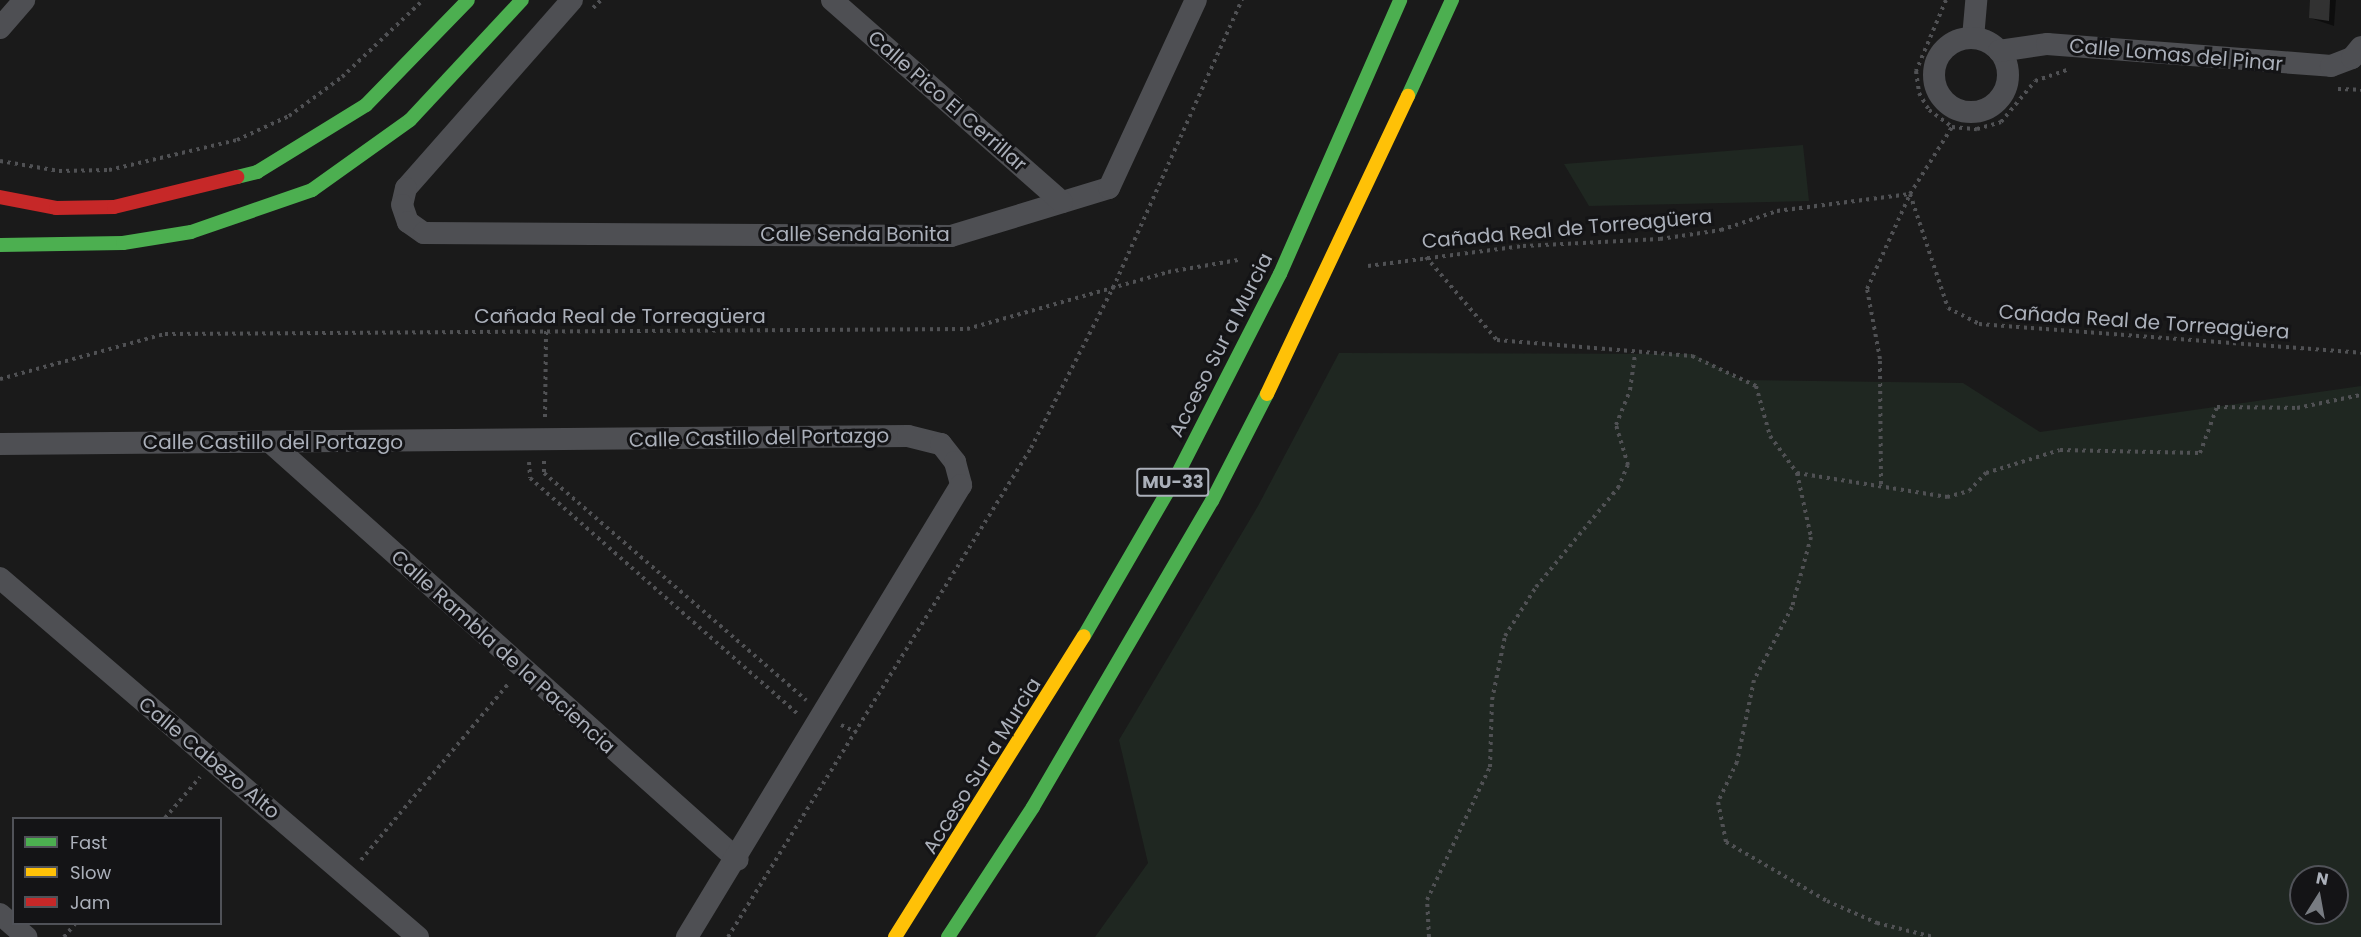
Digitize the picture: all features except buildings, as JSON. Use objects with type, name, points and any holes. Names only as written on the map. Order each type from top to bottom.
[{"type":"main road","points":[[0,197],[56,208],[114,207],[257,172],[366,105],[468,0]]},
{"type":"main road","points":[[0,245],[162,238],[234,220],[312,190],[410,120],[522,0]]},
{"type":"main road","name":"Acceso Sur a Murcia","points":[[895,937],[1050,694],[1173,481],[1280,274],[1400,0]]},
{"type":"main road","name":"MU-33","points":[[948,937],[1033,807],[1212,501],[1320,290],[1452,0]]},
{"type":"street","points":[[0,28],[24,0]]},
{"type":"street","name":"Calle Senda Bonita","points":[[572,0],[406,188],[402,206],[408,222],[424,233],[951,236],[1109,188],[1196,0]]},
{"type":"street","name":"Calle Pico El Cerrillar","points":[[832,0],[1062,202]]},
{"type":"street","points":[[1973,38],[1976,0]]},
{"type":"street","points":[[1973,38],[1999,51],[2007,78],[1995,104],[1968,112],[1954,109],[1942,100],[1933,73],[1946,47],[1973,38]]},
{"type":"street","name":"Calle Lomas del Pinar","points":[[1999,51],[2047,44],[2331,66],[2356,52]]},
{"type":"street","name":"Calle Castillo del Portazgo","points":[[0,444],[908,436],[941,444],[955,462],[961,485],[738,860],[687,937]]},
{"type":"street","name":"Calle Rambla de la Paciencia","points":[[270,442],[520,670],[738,860]]},
{"type":"street","name":"Calle Cabezo Alto","points":[[0,578],[418,937]]},
{"type":"street","points":[[0,914],[12,925]]},
{"type":"street","points":[[12,925],[26,937]]},
{"type":"path","points":[[0,161],[11,166],[109,170],[237,140],[290,116],[342,77],[423,0]]},
{"type":"path","points":[[728,937],[1031,448],[1113,288],[1242,0]]},
{"type":"path","points":[[1946,0],[1916,71],[1918,93],[1929,110],[1952,127],[1977,129],[2001,122],[2036,81],[2072,69]]},
{"type":"path","points":[[2326,88],[2361,90]]},
{"type":"path","points":[[1881,484],[1880,359],[1867,290],[1910,194],[1952,127]]},
{"type":"path","name":"Cañada Real de Torreagüera","points":[[1368,266],[1426,257],[1660,239],[1721,230],[1777,211],[1910,194],[1948,308],[1979,324],[2361,352]]},
{"type":"path","points":[[1426,257],[1497,340],[1692,356],[1756,386],[1770,436],[1797,473],[1811,537],[1791,607],[1754,680],[1737,762],[1718,802],[1726,842],[1827,901],[1877,923],[1933,937]]},
{"type":"path","name":"Cañada Real de Torreagüera","points":[[0,379],[165,334],[968,329],[1113,288],[1238,260]]},
{"type":"path","points":[[546,331],[530,478],[821,723],[856,732]]},
{"type":"path","points":[[1429,937],[1427,900],[1490,767],[1492,700],[1505,636],[1536,587],[1618,488],[1628,465],[1616,425],[1630,390],[1635,353]]},
{"type":"path","points":[[1797,473],[1881,484],[1947,497],[1969,491],[1986,473],[2060,450],[2200,453],[2217,407],[2297,408],[2361,395]]},
{"type":"path","points":[[535,440],[544,473],[821,723]]},
{"type":"path","points":[[347,876],[520,670]]},
{"type":"path","points":[[167,817],[213,763]]},
{"type":"path","points":[[64,937],[74,925]]},
{"type":"shaded area","points":[[1803,145],[1809,201],[1589,206],[1564,164]]},
{"type":"shaded area","points":[[1339,353],[1693,354],[1742,380],[1963,383],[2040,432],[2361,386],[2361,937],[1095,937],[1148,863],[1119,740],[1258,506]]},
{"type":"traffic: fast","points":[[237,177],[257,172],[366,105],[468,0]]},
{"type":"traffic: fast","points":[[0,245],[123,243],[191,232],[312,190],[410,120],[522,0]]},
{"type":"traffic: fast","points":[[1084,636],[1174,481],[1280,274],[1400,0]]},
{"type":"traffic: fast","points":[[1408,96],[1452,0]]},
{"type":"traffic: fast","points":[[948,937],[1033,807],[1212,501],[1267,394]]},
{"type":"traffic: slow","points":[[1267,394],[1408,96]]},
{"type":"traffic: slow","points":[[895,937],[1084,636]]},
{"type":"traffic: jam","points":[[0,197],[56,208],[114,207],[237,177]]}]
